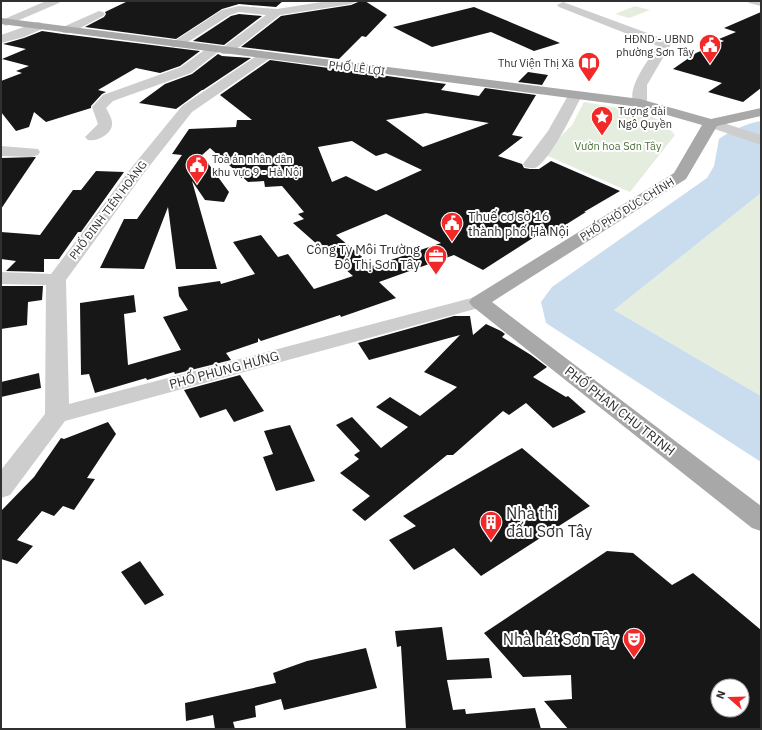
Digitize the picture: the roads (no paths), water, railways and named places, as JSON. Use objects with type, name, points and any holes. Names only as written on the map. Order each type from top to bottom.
[{"type":"main road","name":"PHỐ LÊ LỢI","points":[[3,22],[640,103],[711,123]]},
{"type":"main road","points":[[711,123],[761,112]]},
{"type":"main road","name":"PHỐ PHÓ ĐỨC CHÍNH","points":[[479,302],[680,176],[711,123]]},
{"type":"main road","name":"PHỐ PHAN CHU TRINH","points":[[479,302],[761,521]]},
{"type":"street","points":[[3,22],[55,1]]},
{"type":"street","points":[[176,44],[226,12],[239,9],[277,12],[351,1]]},
{"type":"street","points":[[576,1],[563,5],[665,44],[640,85],[640,103]]},
{"type":"street","points":[[753,1],[761,3]]},
{"type":"street","points":[[93,137],[104,128],[105,124],[99,107],[108,98],[186,70],[220,50],[277,12]]},
{"type":"street","points":[[67,30],[99,14]]},
{"type":"street","points":[[1,39],[20,34],[38,26]]},
{"type":"street","name":"PHỐ ĐINH TIÊN HOÀNG","points":[[56,280],[138,170],[188,109],[265,56]]},
{"type":"street","points":[[531,164],[553,137],[575,95]]},
{"type":"street","points":[[711,123],[761,140]]},
{"type":"street","points":[[1,151],[32,152]]},
{"type":"street","points":[[1,278],[56,280],[58,415],[1,488]]},
{"type":"street","name":"PHỐ PHÙNG HƯNG","points":[[58,415],[479,302]]},
{"type":"water","points":[[761,121],[761,193],[614,310],[761,396],[761,462],[546,323],[541,302],[552,287],[707,178],[714,166],[719,139],[739,128]]},
{"type":"place","name":"HĐND - UBND phường Sơn Tây","points":[[710,64]]},
{"type":"place","name":"Thư Viện Thị Xã","points":[[589,82]]},
{"type":"place","name":"Tượng đài Ngô Quyền","points":[[602,136]]},
{"type":"place","name":"Toà án nhân dân khu vực 9 - Hà Nội","points":[[197,184]]},
{"type":"place","name":"Thuế cơ sở 16 thành phố Hà Nội","points":[[452,242]]},
{"type":"place","name":"Công Ty Môi Trường Đô Thị Sơn Tây","points":[[436,276]]},
{"type":"place","name":"Nhà thi đấu Sơn Tây","points":[[491,542]]},
{"type":"place","name":"Nhà hát Sơn Tây","points":[[634,658]]},
{"type":"park label","name":"Vườn hoa Sơn Tây","points":[[618,146]]}]
